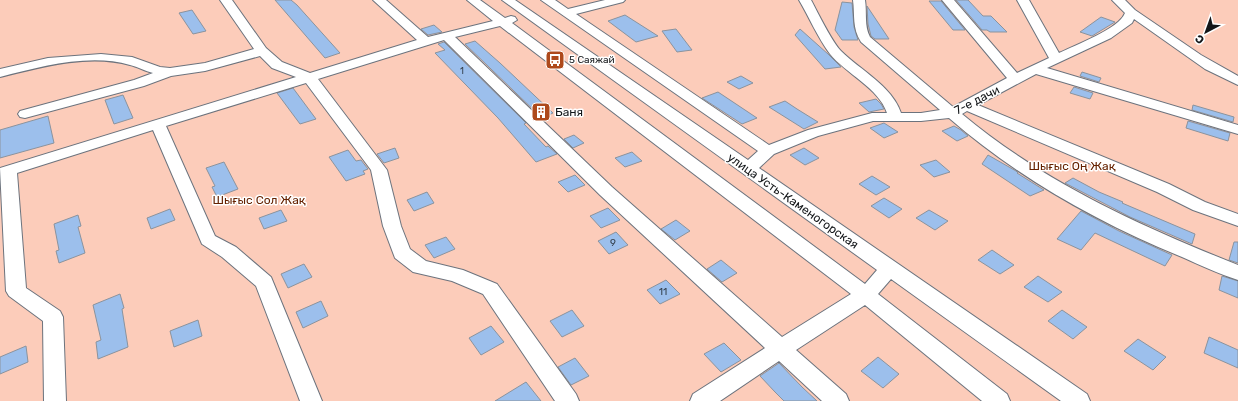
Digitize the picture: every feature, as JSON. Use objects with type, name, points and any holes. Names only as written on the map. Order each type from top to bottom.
[{"type":"street","points":[[226,0],[262,51],[277,65],[310,77],[379,170],[392,226],[402,253],[420,267],[456,275],[490,289],[568,401]]},
{"type":"street","points":[[379,0],[425,41]]},
{"type":"street","points":[[473,0],[866,295],[999,401]]},
{"type":"street","name":"улица Усть-Каменогорская","points":[[508,0],[1079,401]]},
{"type":"street","points":[[547,0],[768,151]]},
{"type":"street","points":[[567,13],[618,0]]},
{"type":"street","points":[[805,0],[835,52],[865,77],[891,104],[895,116]]},
{"type":"street","points":[[859,0],[861,14],[860,29],[865,39],[959,109],[985,141],[1035,174],[1094,209],[1167,244],[1238,273]]},
{"type":"street","points":[[948,0],[1016,80]]},
{"type":"street","points":[[1023,0],[1056,59]]},
{"type":"street","points":[[1118,0],[1131,12],[1152,25],[1197,60],[1238,82]]},
{"type":"street","name":"7-е дачи","points":[[748,169],[768,151],[813,133],[872,117],[921,117],[959,109],[1016,80],[1034,69],[1107,35],[1128,20],[1131,12]]},
{"type":"street","points":[[55,401],[53,317],[16,292],[5,172],[425,41],[528,15]]},
{"type":"street","points":[[446,35],[606,191],[838,401]]},
{"type":"street","points":[[25,114],[139,83],[169,72],[210,65],[262,51]]},
{"type":"street","points":[[0,73],[15,68],[54,61],[102,57],[132,61],[149,68],[169,72]]},
{"type":"street","points":[[1034,69],[1238,130]]},
{"type":"street","points":[[959,109],[1163,188],[1199,206],[1238,220]]},
{"type":"street","points":[[158,124],[208,240],[229,252],[264,282],[311,401]]},
{"type":"street","points":[[701,401],[831,316],[866,295],[890,268]]},
{"type":"green space","name":"Шығыс Сол Жақ","points":[[0,0],[1238,0],[1238,401],[0,401]]},
{"type":"building","points":[[275,0],[291,0],[340,53],[325,58]]},
{"type":"building","points":[[956,0],[968,0],[983,16],[991,16],[1007,32],[990,32],[987,30],[982,30]]},
{"type":"building","points":[[929,1],[941,1],[965,30],[953,30]]},
{"type":"building","points":[[842,2],[852,3],[854,27],[858,40],[842,40],[835,30]]},
{"type":"building","points":[[867,6],[889,39],[875,39],[871,36],[868,24]]},
{"type":"building","points":[[192,10],[206,31],[193,34],[179,13]]},
{"type":"building","points":[[625,15],[658,36],[636,42],[608,21]]},
{"type":"building","points":[[1101,17],[1115,22],[1092,36],[1080,32]]},
{"type":"building","points":[[434,25],[442,32],[428,35],[421,29]]},
{"type":"building","points":[[676,29],[692,50],[677,52],[662,31]]},
{"type":"building","points":[[800,29],[841,67],[825,69],[795,35]]},
{"type":"building","points":[[475,41],[553,113],[542,118],[465,44]]},
{"type":"building","points":[[444,42],[526,123],[524,124],[546,147],[548,146],[557,154],[536,162],[498,118],[435,53],[445,50],[438,44]]},
{"type":"building","points":[[1082,72],[1101,78],[1099,82],[1080,76]]},
{"type":"building","points":[[741,76],[753,83],[739,89],[727,82]]},
{"type":"building","points":[[1074,87],[1093,93],[1090,99],[1070,93]]},
{"type":"building","points":[[293,88],[316,119],[300,124],[277,93]]},
{"type":"building","points":[[718,92],[757,118],[742,124],[702,98]]},
{"type":"building","points":[[123,95],[133,118],[114,124],[105,100]]},
{"type":"building","points":[[876,99],[884,109],[869,112],[859,103]]},
{"type":"building","points":[[785,101],[818,122],[804,129],[769,107]]},
{"type":"building","points":[[1193,105],[1234,117],[1233,122],[1192,110]]},
{"type":"building","points":[[48,116],[54,143],[0,158],[0,130]]},
{"type":"building","points":[[1188,121],[1230,133],[1228,141],[1186,128]]},
{"type":"building","points":[[884,123],[898,132],[884,138],[870,128]]},
{"type":"building","points":[[954,126],[968,136],[957,141],[942,131]]},
{"type":"building","points":[[574,135],[584,143],[573,148],[564,139]]},
{"type":"building","points":[[395,148],[399,158],[384,163],[377,154]]},
{"type":"building","points":[[804,148],[819,158],[805,165],[790,155]]},
{"type":"building","points":[[348,150],[356,161],[361,160],[368,169],[363,171],[365,174],[346,181],[329,157]]},
{"type":"building","points":[[632,152],[642,161],[625,167],[615,158]]},
{"type":"building","points":[[988,155],[1016,171],[1044,190],[1030,196],[982,164]]},
{"type":"building","points":[[936,160],[950,172],[934,177],[920,165]]},
{"type":"building","points":[[224,162],[238,189],[217,197],[212,187],[215,186],[206,168]]},
{"type":"building","points":[[575,175],[585,185],[568,192],[558,182]]},
{"type":"building","points":[[872,176],[890,187],[876,195],[859,184]]},
{"type":"building","points":[[1073,178],[1099,192],[1123,202],[1122,203],[1195,234],[1192,244],[1130,217],[1065,183]]},
{"type":"building","points":[[427,192],[434,203],[414,211],[407,200]]},
{"type":"building","points":[[884,198],[902,209],[889,218],[871,206]]},
{"type":"building","points":[[608,208],[620,220],[601,228],[590,216]]},
{"type":"building","points":[[170,209],[175,220],[151,229],[147,218]]},
{"type":"building","points":[[281,210],[287,221],[264,229],[259,218]]},
{"type":"building","points":[[929,210],[948,221],[935,230],[916,218]]},
{"type":"building","points":[[1081,211],[1119,231],[1172,255],[1165,266],[1095,233],[1081,250],[1057,239]]},
{"type":"building","points":[[78,215],[81,226],[78,227],[85,253],[59,263],[56,251],[59,250],[54,224]]},
{"type":"building","points":[[676,220],[690,231],[675,240],[661,229]]},
{"type":"building","points":[[616,232],[628,245],[609,254],[598,241]]},
{"type":"building","points":[[446,237],[455,249],[434,258],[425,245]]},
{"type":"building","points":[[1234,242],[1238,242],[1238,263],[1229,260]]},
{"type":"building","points":[[992,250],[1014,265],[1000,274],[978,260]]},
{"type":"building","points":[[721,260],[737,273],[722,282],[707,269]]},
{"type":"building","points":[[304,264],[312,277],[288,288],[281,274]]},
{"type":"building","points":[[1038,276],[1062,292],[1048,302],[1024,287]]},
{"type":"building","points":[[1222,276],[1238,281],[1238,298],[1219,290]]},
{"type":"building","points":[[666,280],[680,294],[660,304],[647,290]]},
{"type":"building","points":[[120,294],[124,308],[122,309],[128,347],[98,359],[96,342],[101,340],[93,305]]},
{"type":"building","points":[[321,301],[328,316],[303,328],[296,312]]},
{"type":"building","points":[[572,310],[584,326],[562,337],[550,321]]},
{"type":"building","points":[[1062,310],[1087,327],[1073,339],[1048,321]]},
{"type":"building","points":[[198,320],[202,336],[174,347],[170,331]]},
{"type":"building","points":[[491,326],[504,342],[481,355],[469,338]]},
{"type":"building","points":[[1209,337],[1238,350],[1238,368],[1204,353]]},
{"type":"building","points":[[1138,339],[1166,357],[1153,370],[1124,351]]},
{"type":"building","points":[[724,343],[741,360],[721,372],[704,354]]},
{"type":"building","points":[[26,346],[28,362],[0,374],[0,357]]},
{"type":"building","points":[[878,357],[899,374],[883,388],[861,371]]},
{"type":"building","points":[[575,358],[589,376],[571,385],[558,367]]},
{"type":"building","points":[[779,363],[817,401],[784,401],[775,392],[760,376]]},
{"type":"building","points":[[526,382],[541,401],[495,401]]},
{"type":"place","name":"5 Саяжай","points":[[555,60]]},
{"type":"place","name":"Баня","points":[[541,112]]},
{"type":"park label","name":"Шығыс Оң Жақ","points":[[1072,166]]}]
